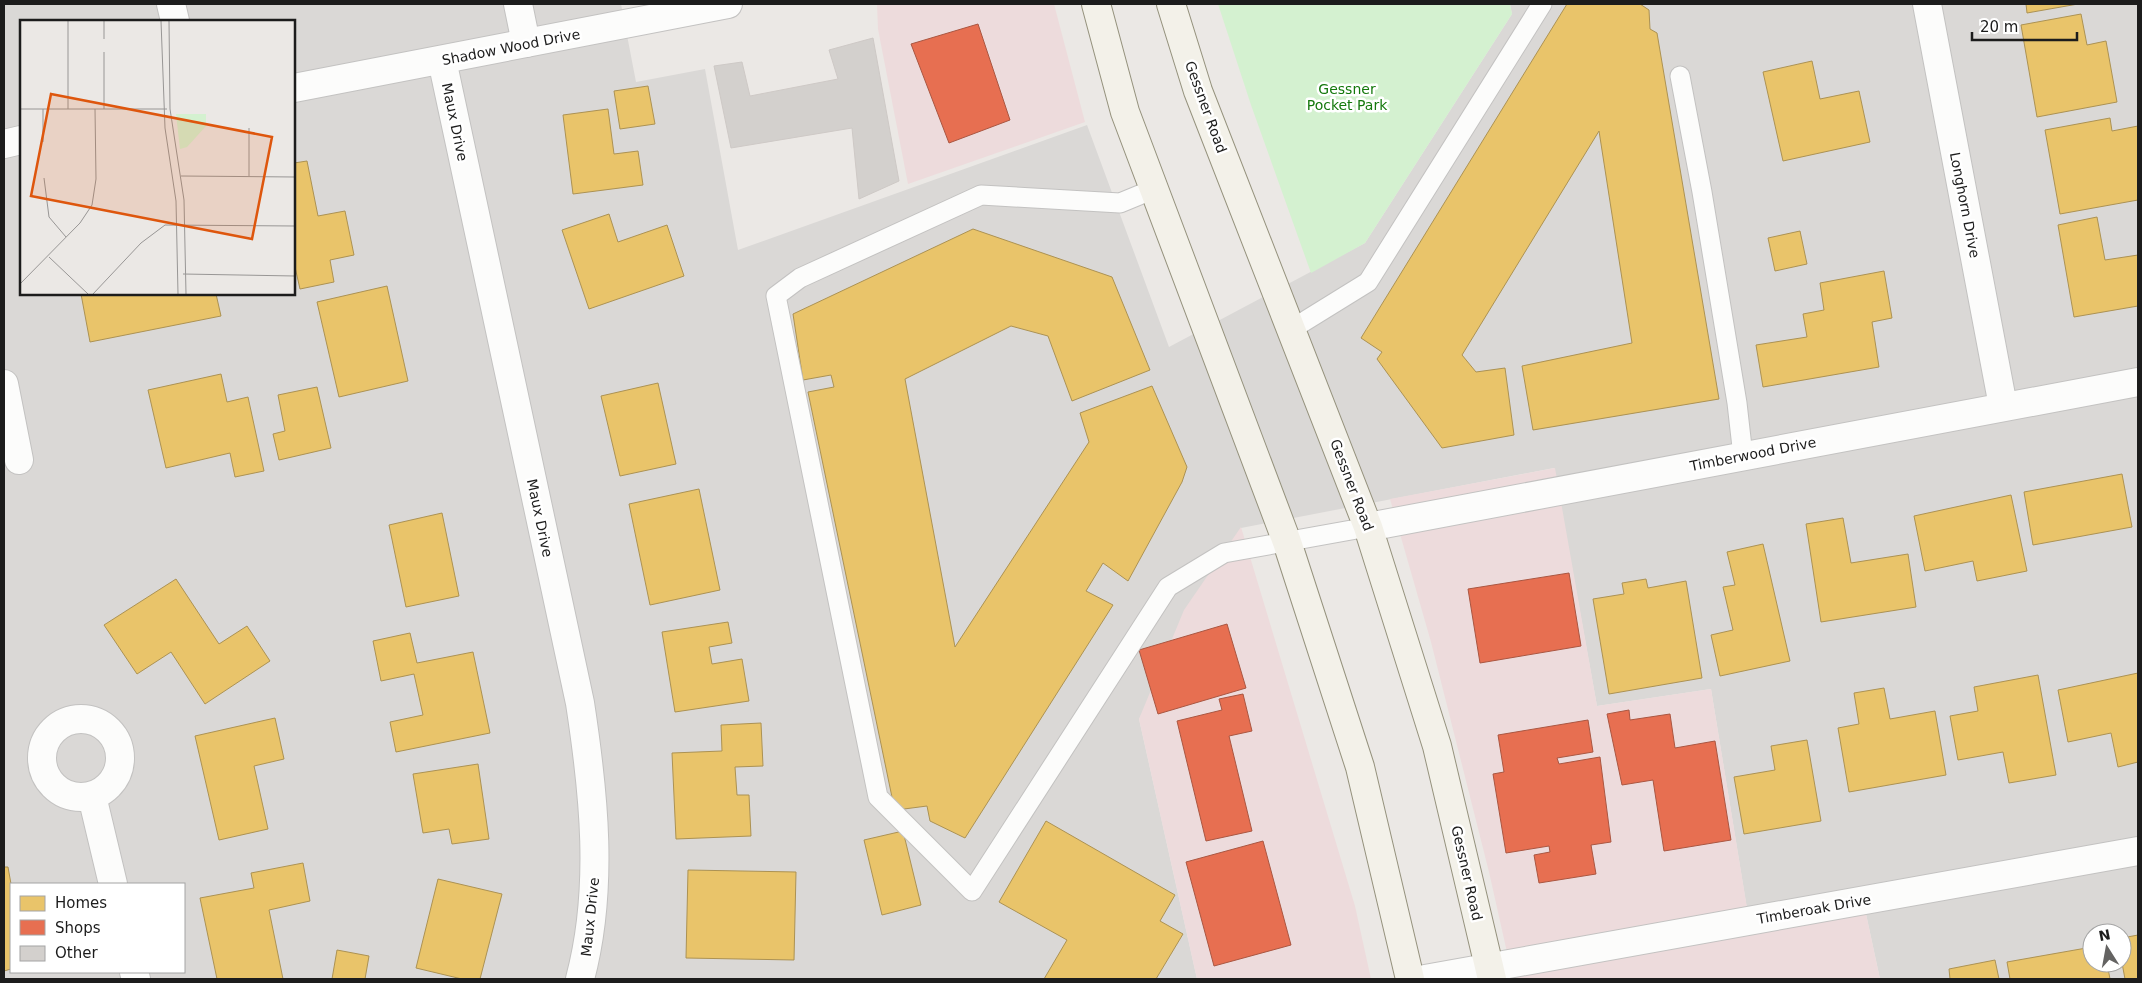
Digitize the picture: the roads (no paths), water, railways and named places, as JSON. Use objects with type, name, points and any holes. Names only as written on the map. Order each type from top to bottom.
[{"type":"main road","points":[[1096,4],[1125,112],[1287,542],[1360,768],[1410,979]]},
{"type":"main road","name":"Gessner Road","points":[[1171,4],[1198,91],[1368,527],[1436,746],[1491,974]]},
{"type":"street","points":[[171,4],[175,20]]},
{"type":"street","points":[[518,4],[526,44]]},
{"type":"street","name":"Shadow Wood Drive","points":[[295,88],[728,4]]},
{"type":"street","name":"Longhorn Drive","points":[[1927,4],[2003,406]]},
{"type":"street","name":"Maux Drive","points":[[442,60],[582,713],[590,772],[595,887],[586,956],[580,979]]},
{"type":"street","points":[[4,144],[20,140]]},
{"type":"street","name":"Timberwood Drive","points":[[1368,527],[2138,382]]},
{"type":"street","points":[[4,384],[19,460]]},
{"type":"street","points":[[92,796],[113,883]]},
{"type":"street","name":"Timberoak Drive","points":[[1425,979],[1491,974],[2138,851]]},
{"type":"lane","points":[[1292,328],[1368,282],[1542,4]]},
{"type":"lane","points":[[1680,76],[1702,192],[1737,403],[1743,456]]},
{"type":"lane","points":[[1154,189],[1120,203],[981,195],[800,278],[776,296],[878,797],[972,891],[1168,587],[1224,553],[1368,527]]},
{"type":"park label","name":"Gessner Pocket Park","points":[[1347,98]]}]
